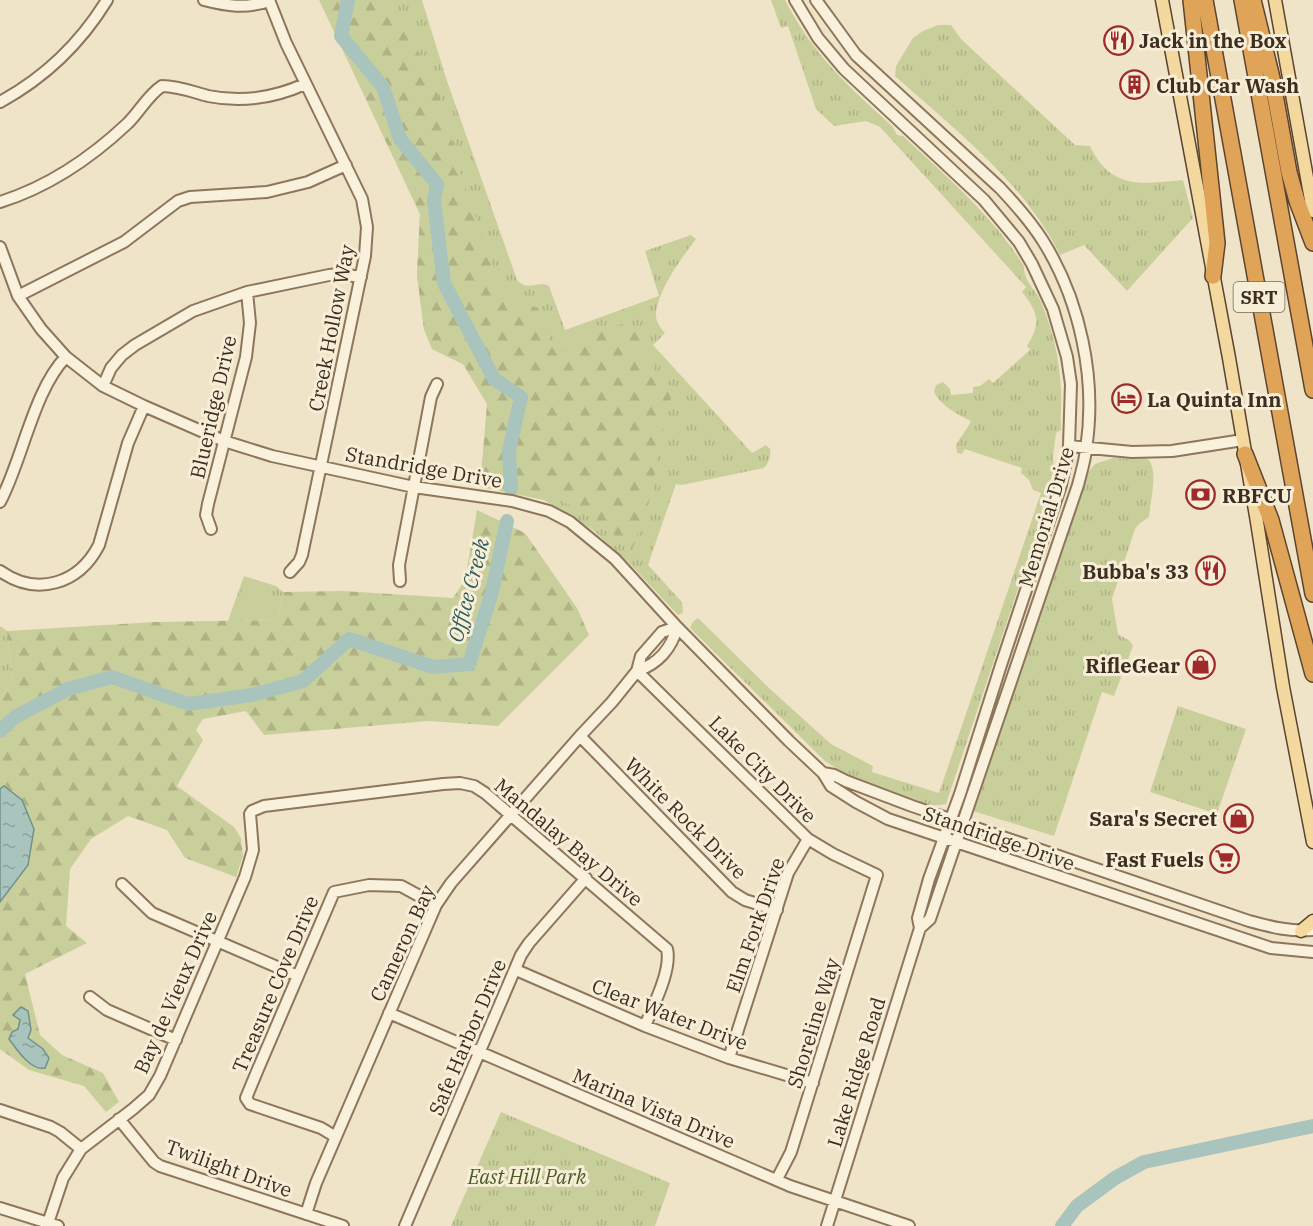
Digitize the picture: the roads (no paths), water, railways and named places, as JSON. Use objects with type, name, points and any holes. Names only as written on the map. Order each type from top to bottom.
[{"type":"highway","points":[[1191,0],[1217,243],[1213,276]]},
{"type":"highway","name":"SRT","points":[[1205,0],[1313,594]]},
{"type":"highway","name":"SRT","points":[[1242,0],[1313,390]]},
{"type":"highway","points":[[1253,0],[1272,78],[1289,172],[1313,243]]},
{"type":"highway","points":[[1244,447],[1271,520],[1313,674]]},
{"type":"main road","points":[[1162,0],[1244,447],[1283,687],[1313,842]]},
{"type":"main road","points":[[1275,0],[1313,211]]},
{"type":"main road","points":[[1307,930],[1313,921]]},
{"type":"street","points":[[0,102],[37,80],[63,57],[82,36],[107,0]]},
{"type":"street","points":[[204,0],[235,7],[269,0]]},
{"type":"street","name":"Creek Hollow Way","points":[[269,0],[305,84],[362,199],[366,214],[367,240],[322,467],[302,555],[290,572]]},
{"type":"street","name":"Memorial Drive","points":[[795,0],[818,38],[861,86],[984,200],[1019,242],[1053,309],[1067,357],[1071,384],[1069,446],[1061,485],[944,838]]},
{"type":"street","name":"Memorial Drive","points":[[816,0],[856,55],[1021,210],[1043,242],[1071,299],[1080,332],[1087,373],[1089,411],[1087,448],[1078,484],[957,843]]},
{"type":"street","points":[[861,86],[875,72]]},
{"type":"street","points":[[0,202],[43,184],[88,156],[130,121],[162,86],[241,100],[273,97],[305,84]]},
{"type":"street","points":[[18,296],[124,242],[178,201],[190,197],[267,192],[308,182],[346,165]]},
{"type":"street","name":"Standridge Drive","points":[[0,247],[18,296],[41,329],[66,357],[103,386],[144,406],[224,441],[256,451],[414,487],[512,501],[549,511],[561,517],[590,537],[615,559],[677,627],[823,773],[831,786],[856,802],[888,819],[1271,948],[1313,952]]},
{"type":"street","points":[[103,386],[111,368],[135,345],[193,311],[247,292],[329,275],[361,277]]},
{"type":"street","name":"Blueridge Drive","points":[[211,529],[206,515],[208,504],[249,340],[247,292]]},
{"type":"street","points":[[0,502],[41,398],[57,367],[66,357]]},
{"type":"street","points":[[400,581],[399,565],[431,397],[437,384]]},
{"type":"street","points":[[0,571],[9,577],[34,585],[61,581],[78,573],[92,559],[99,545],[128,443],[144,406]]},
{"type":"street","points":[[1069,446],[1132,452],[1244,447]]},
{"type":"street","name":"Cameron Bay","points":[[306,1214],[316,1183],[436,904],[451,883],[612,702],[637,670],[651,666],[673,643],[677,627]]},
{"type":"street","name":"Lake City Drive","points":[[637,670],[808,839],[877,875]]},
{"type":"street","name":"White Rock Drive","points":[[580,736],[732,892],[745,900],[777,909]]},
{"type":"street","name":"Standridge Drive","points":[[823,773],[1188,900],[1276,928],[1307,930]]},
{"type":"street","name":"Mandalay Bay Drive","points":[[252,811],[264,806],[460,783],[474,786],[512,814],[667,949],[669,958],[645,1026]]},
{"type":"street","name":"Bay de Vieux Drive","points":[[53,1224],[63,1178],[81,1149],[149,1095],[160,1076],[250,862],[253,850],[249,814],[252,811]]},
{"type":"street","name":"Lake Ridge Road","points":[[827,1226],[920,928],[918,918],[944,838]]},
{"type":"street","name":"Elm Fork Drive","points":[[729,1058],[788,873],[808,839]]},
{"type":"street","name":"Lake Ridge Road","points":[[920,928],[930,919],[957,843]]},
{"type":"street","name":"Shoreline Way","points":[[777,1179],[791,1152],[877,875]]},
{"type":"street","name":"Safe Harbor Drive","points":[[405,1226],[521,955],[586,878]]},
{"type":"street","points":[[122,884],[152,913],[298,976]]},
{"type":"street","name":"Treasure Cove Drive","points":[[336,1137],[321,1128],[250,1104],[246,1098],[334,892],[369,885],[401,886],[436,904]]},
{"type":"street","points":[[1182,918],[1188,900]]},
{"type":"street","name":"Clear Water Drive","points":[[516,970],[645,1026],[729,1058],[813,1083]]},
{"type":"street","points":[[90,997],[107,1010],[176,1040]]},
{"type":"street","name":"Marina Vista Drive","points":[[389,1013],[790,1186],[909,1226]]},
{"type":"street","points":[[0,1110],[51,1127],[81,1149]]},
{"type":"street","name":"Twilight Drive","points":[[119,1119],[154,1162],[160,1166],[343,1226]]},
{"type":"street","points":[[0,1208],[53,1224]]},
{"type":"water","points":[[4,786],[22,800],[34,829],[28,865],[0,902],[0,789]]},
{"type":"water","points":[[21,1007],[28,1011],[31,1030],[28,1038],[43,1049],[49,1058],[45,1068],[30,1063],[9,1039],[12,1032],[18,1029],[20,1020],[13,1015]]},
{"type":"waterway","name":"Office Creek","points":[[348,0],[341,36],[383,87],[400,139],[437,184],[434,201],[444,283],[494,379],[521,397],[509,451],[511,489]]},
{"type":"waterway","name":"Office Creek","points":[[0,731],[15,717],[68,689],[112,677],[188,704],[252,695],[303,681],[349,639],[433,667],[469,664],[492,592],[507,521]]},
{"type":"waterway","points":[[1062,1226],[1077,1206],[1115,1178],[1144,1162],[1313,1126]]},
{"type":"place","name":"Jack in the Box","points":[[1118,40]]},
{"type":"place","name":"Club Car Wash","points":[[1135,85]]},
{"type":"place","name":"La Quinta Inn","points":[[1126,399]]},
{"type":"place","name":"RBFCU","points":[[1201,495]]},
{"type":"place","name":"Bubba's 33","points":[[1210,571]]},
{"type":"place","name":"RifleGear","points":[[1201,665]]},
{"type":"place","name":"Sara's Secret","points":[[1238,818]]},
{"type":"place","name":"Fast Fuels","points":[[1225,859]]},
{"type":"park label","name":"East Hill Park","points":[[527,1176]]}]
